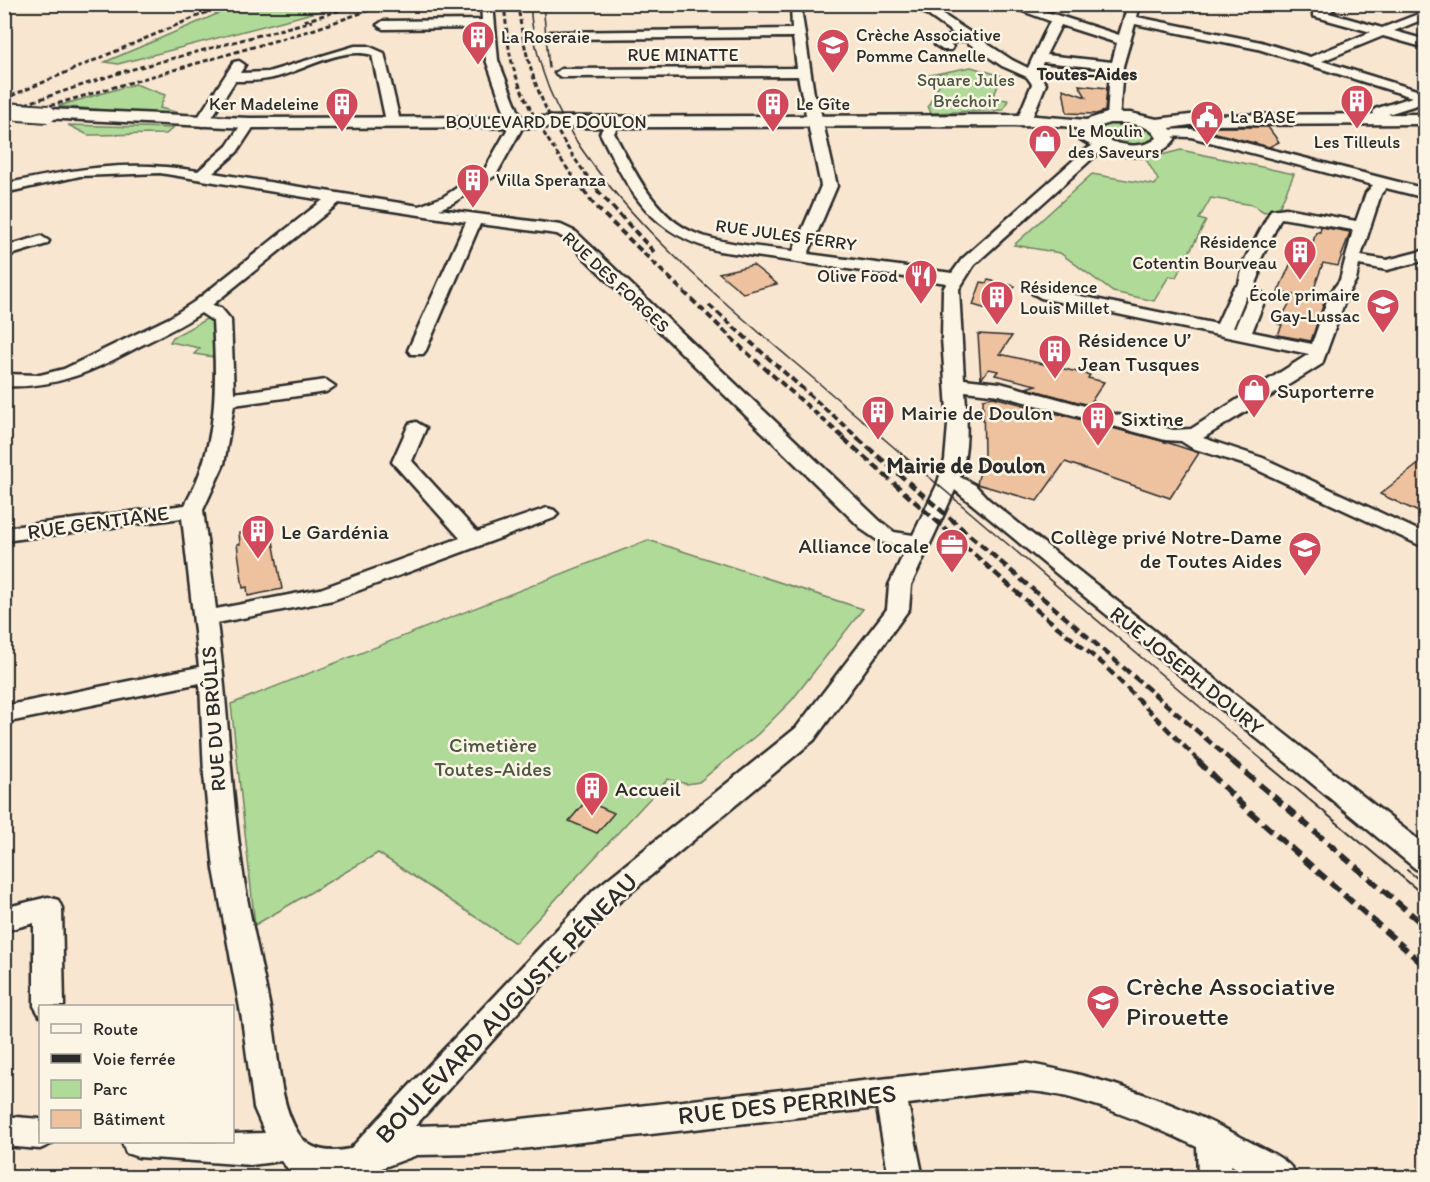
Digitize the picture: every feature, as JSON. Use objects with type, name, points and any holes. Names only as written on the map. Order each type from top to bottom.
[{"type":"main road","name":"BOULEVARD DE DOULON","points":[[4,111],[249,123],[1024,120],[1063,121],[1087,125]]},
{"type":"main road","points":[[1172,128],[1164,141],[1151,147],[1125,149],[1104,145],[1086,135],[1084,130],[1087,125],[1101,119],[1114,118],[1133,119],[1172,128],[1425,119]]},
{"type":"street","points":[[423,210],[448,200],[490,172],[513,133],[513,122],[492,60],[487,4]]},
{"type":"street","points":[[797,4],[798,33],[829,186],[799,256]]},
{"type":"street","points":[[918,4],[1007,63],[1032,74],[1039,84],[1024,120]]},
{"type":"street","points":[[1009,4],[1118,39]]},
{"type":"street","points":[[1114,118],[1117,66],[1134,4]]},
{"type":"street","points":[[1328,9],[1317,13],[1425,44]]},
{"type":"street","points":[[1311,61],[1425,15]]},
{"type":"street","points":[[1130,19],[1261,46],[1425,97]]},
{"type":"street","points":[[1032,74],[1053,24],[1059,21]]},
{"type":"street","points":[[383,25],[488,24]]},
{"type":"street","points":[[554,35],[798,33]]},
{"type":"street","points":[[947,47],[939,42],[966,36]]},
{"type":"street","points":[[202,122],[236,71],[267,76],[346,51],[370,49],[378,53],[392,117],[390,122]]},
{"type":"street","points":[[1039,58],[1117,66]]},
{"type":"street","name":"RUE MINATTE","points":[[561,73],[805,72]]},
{"type":"street","points":[[1383,119],[1380,112],[1425,97]]},
{"type":"street","name":"RUE JULES FERRY","points":[[614,122],[607,133],[632,182],[648,204],[670,224],[705,244],[956,279]]},
{"type":"street","points":[[202,175],[232,149],[249,123]]},
{"type":"street","points":[[1172,128],[1425,194]]},
{"type":"street","points":[[956,279],[968,262],[1090,153],[1104,145]]},
{"type":"street","name":"RUE DES FORGES","points":[[4,189],[33,181],[102,169],[160,169],[475,218],[548,226],[570,235],[872,526],[888,537],[918,542]]},
{"type":"street","points":[[956,384],[1000,389],[1172,436],[1195,435],[1316,360],[1338,295],[1348,280],[1362,227],[1380,184]]},
{"type":"street","points":[[8,383],[51,380],[70,374],[179,320],[200,306],[337,197]]},
{"type":"street","points":[[1223,330],[1241,289],[1246,287],[1251,276],[1252,261],[1276,213],[1362,227]]},
{"type":"street","points":[[417,350],[475,218]]},
{"type":"street","points":[[4,252],[41,242]]},
{"type":"street","points":[[1352,259],[1387,265],[1425,255]]},
{"type":"street","name":"BOULEVARD AUGUSTE PÉNEAU","points":[[350,1170],[398,1122],[604,898],[790,748],[816,722],[898,609],[900,585],[949,479],[957,446],[956,384],[950,310],[951,289],[956,279]]},
{"type":"street","points":[[1242,334],[1257,297],[1246,287]]},
{"type":"street","points":[[1041,293],[1319,351]]},
{"type":"street","points":[[192,510],[206,489],[223,433],[227,400],[222,320],[215,312],[200,306]]},
{"type":"street","points":[[227,400],[326,386]]},
{"type":"street","points":[[416,428],[402,462],[473,540]]},
{"type":"street","points":[[1186,436],[1199,444],[1257,462],[1425,542]]},
{"type":"street","name":"RUE JOSEPH DOURY","points":[[949,479],[968,489],[981,503],[1425,862]]},
{"type":"street","name":"RUE GENTIANE","points":[[4,535],[192,510]]},
{"type":"street","name":"RUE DU BRÛLIS","points":[[192,510],[212,673],[217,775],[228,869],[257,1019],[270,1108],[287,1145]]},
{"type":"street","points":[[205,618],[325,595],[547,514]]},
{"type":"street","points":[[4,715],[212,673]]},
{"type":"street","points":[[4,920],[48,908],[49,1005]]},
{"type":"street","name":"RUE DES PERRINES","points":[[287,1145],[305,1163],[350,1170],[417,1140],[477,1139],[1024,1077],[1048,1080],[1127,1103],[1213,1137],[1282,1178]]},
{"type":"street","points":[[890,1092],[906,1178]]},
{"type":"street","points":[[4,1131],[39,1134]]},
{"type":"street","points":[[1213,1137],[1215,1178]]},
{"type":"street","points":[[152,1143],[251,1150],[287,1145]]},
{"type":"green space","points":[[238,5],[343,5],[118,64],[105,62]]},
{"type":"green space","name":"Square Jules Bréchoir","points":[[971,67],[1002,76],[993,98],[1008,100],[1003,110],[931,113],[928,106],[940,83],[936,81],[940,79],[925,76]]},
{"type":"green space","points":[[135,84],[165,95],[160,108],[187,115],[184,117],[58,106]]},
{"type":"green space","points":[[1107,122],[1127,122],[1140,125],[1156,135],[1151,141],[1143,144],[1116,143],[1099,136],[1094,131],[1097,126]]},
{"type":"green space","points":[[68,125],[173,128],[166,134],[88,135]]},
{"type":"green space","points":[[1181,150],[1294,174],[1279,208],[1264,212],[1253,205],[1211,198],[1199,219],[1206,221],[1176,277],[1169,276],[1154,301],[1113,292],[1060,253],[1014,245],[1092,174],[1155,185],[1158,180],[1146,159]]},
{"type":"green space","points":[[212,316],[214,357],[194,354],[200,348],[170,342],[173,337]]},
{"type":"green space","name":"Cimetière Toutes-Aides","points":[[648,540],[863,609],[792,700],[758,734],[699,782],[687,784],[668,779],[515,943],[378,853],[255,925],[231,704]]},
{"type":"building","points":[[1079,85],[1107,88],[1105,111],[1096,114],[1067,113],[1063,89],[1086,97]]},
{"type":"building","points":[[1210,127],[1268,127],[1279,142],[1269,147],[1209,131]]},
{"type":"building","name":"Résidence Cotentin Bourveau","points":[[1321,227],[1350,232],[1338,266],[1323,263],[1311,297],[1325,300],[1311,341],[1278,335],[1282,325],[1278,324],[1294,295],[1278,292],[1294,256],[1308,259],[1316,232],[1320,232]]},
{"type":"building","points":[[753,265],[777,284],[743,293],[719,273]]},
{"type":"building","points":[[988,280],[1015,286],[1009,295],[1012,296],[1000,313],[973,305],[981,282],[986,283]]},
{"type":"building","name":"Résidence U’ Jean Tusques","points":[[978,334],[1012,336],[1000,354],[1090,375],[1088,378],[1104,382],[1089,405],[1026,388],[1036,385],[995,375],[998,371],[989,369],[981,379]]},
{"type":"building","name":"Sixtine","points":[[993,397],[1166,442],[1199,453],[1170,498],[1065,462],[1037,501],[977,484],[984,454],[983,399]]},
{"type":"building","points":[[1425,459],[1425,515],[1380,494]]},
{"type":"building","name":"Le Gardénia","points":[[271,530],[282,589],[248,596],[247,587],[243,588],[237,544],[240,544],[239,533]]},
{"type":"building","name":"Accueil","points":[[586,801],[614,813],[597,833],[569,821]]},
{"type":"tram line","points":[[530,4],[538,56],[556,105],[573,136],[600,175],[631,212],[701,282],[738,315],[1265,762]]},
{"type":"tram line","points":[[543,4],[549,68]]},
{"type":"tram line","points":[[1263,761],[1426,897]]},
{"type":"tram line","points":[[1407,870],[1426,885]]},
{"type":"railway","points":[[4,99],[226,4]]},
{"type":"railway","points":[[304,21],[361,4]]},
{"type":"railway","points":[[4,119],[312,30],[387,4]]},
{"type":"railway","points":[[504,4],[510,54],[521,90],[551,144],[584,191]]},
{"type":"railway","points":[[518,4],[527,57],[544,104],[568,148],[599,191]]},
{"type":"railway","points":[[10,109],[122,72],[312,21]]},
{"type":"railway","points":[[583,190],[597,208],[744,350],[845,439]]},
{"type":"railway","points":[[597,190],[655,253]]},
{"type":"railway","points":[[709,305],[859,439]]},
{"type":"railway","points":[[843,438],[1038,611],[1103,664],[1200,762]]},
{"type":"railway","points":[[857,438],[1233,762]]},
{"type":"railway","points":[[1198,761],[1241,804],[1426,967]]},
{"type":"railway","points":[[1232,761],[1426,927]]},
{"type":"place","name":"La Roseraie","points":[[478,66]]},
{"type":"place","name":"Crèche Associative Pomme Cannelle","points":[[833,74]]},
{"type":"place","name":"Les Tilleuls","points":[[1357,130]]},
{"type":"place","name":"Ker Madeleine","points":[[342,133]]},
{"type":"place","name":"Le Gîte","points":[[773,133]]},
{"type":"place","name":"La BASE","points":[[1207,146]]},
{"type":"place","name":"Le Moulin des Saveurs","points":[[1045,170]]},
{"type":"place","name":"Villa Speranza","points":[[473,209]]},
{"type":"place","name":"Résidence Cotentin Bourveau","points":[[1300,281]]},
{"type":"place","name":"Olive Food","points":[[921,305]]},
{"type":"place","name":"Résidence Louis Millet","points":[[997,326]]},
{"type":"place","name":"École primaire Gay-Lussac","points":[[1383,334]]},
{"type":"place","name":"Résidence U’ Jean Tusques","points":[[1055,380]]},
{"type":"place","name":"Suporterre","points":[[1254,419]]},
{"type":"place","name":"Mairie de Doulon","points":[[878,441]]},
{"type":"place","name":"Sixtine","points":[[1098,447]]},
{"type":"place","name":"Le Gardénia","points":[[258,560]]},
{"type":"place","name":"Alliance locale","points":[[952,574]]},
{"type":"place","name":"Collège privé Notre-Dame de Toutes Aides","points":[[1305,577]]},
{"type":"place","name":"Accueil","points":[[592,817]]},
{"type":"place","name":"Crèche Associative Pirouette","points":[[1103,1030]]},
{"type":"district","name":"Toutes-Aides","points":[[1087,74]]},
{"type":"district","name":"Mairie de Doulon","points":[[966,465]]}]
